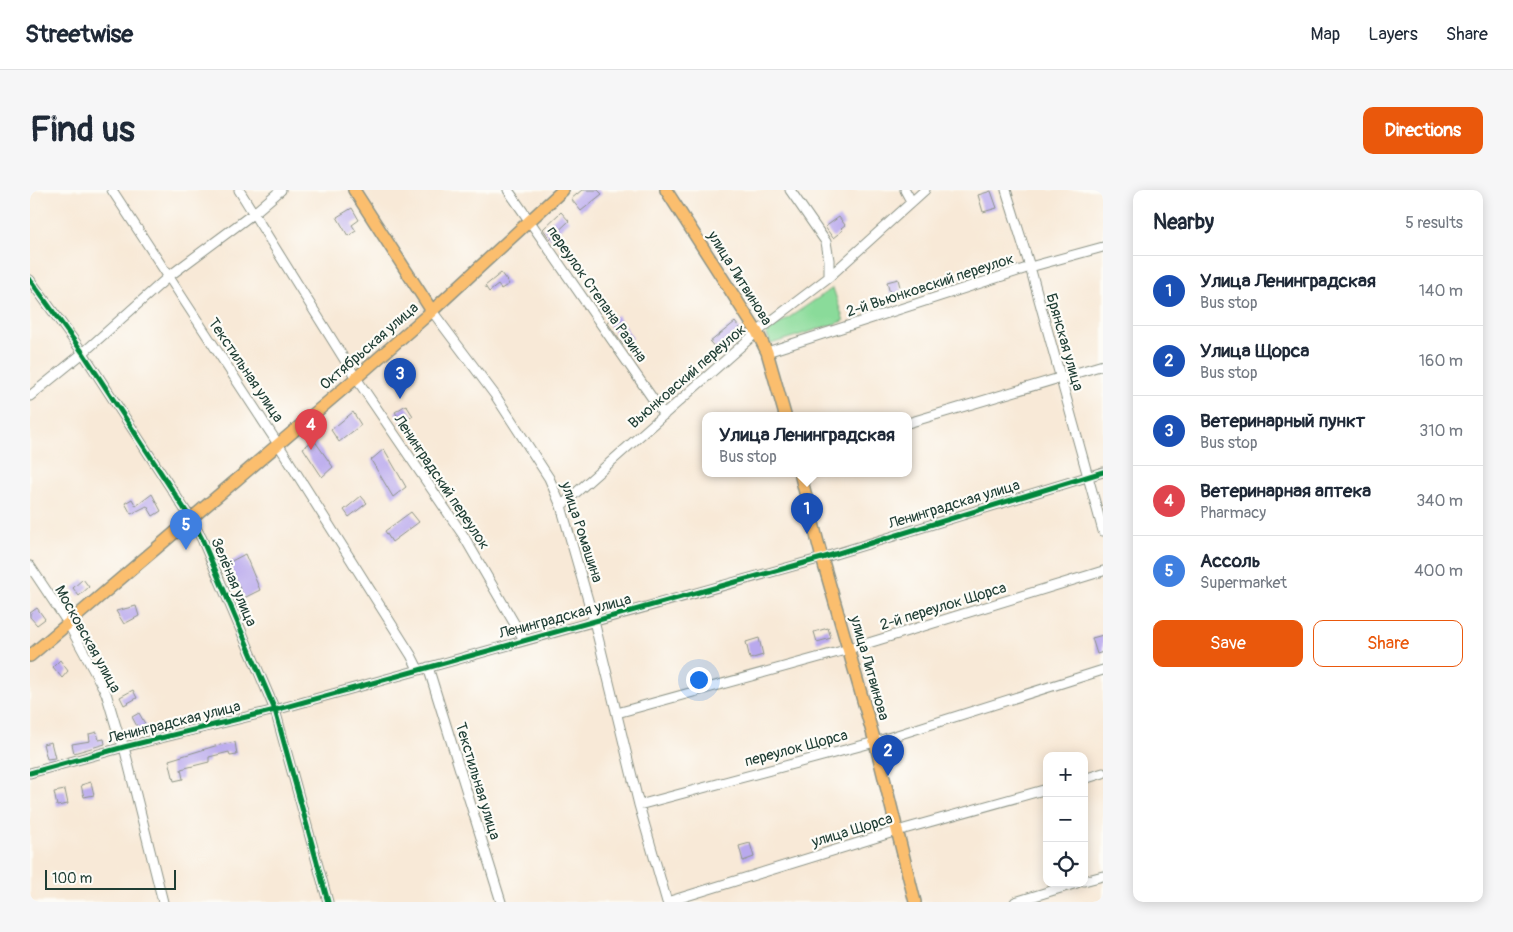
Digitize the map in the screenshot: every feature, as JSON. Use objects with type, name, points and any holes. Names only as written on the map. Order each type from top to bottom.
[{"type":"main road","name":"улица Ромашина","points":[[354,190],[432,311]]},
{"type":"main road","name":"Октябрьская улица","points":[[30,656],[356,378],[563,190]]},
{"type":"main road","name":"улица Литвинова","points":[[666,190],[757,332],[767,352],[784,412]]},
{"type":"main road","name":"улица Литвинова","points":[[801,477],[822,558],[875,742],[915,902]]},
{"type":"street","name":"Текстильная улица","points":[[112,190],[278,444],[411,654],[418,669]]},
{"type":"street","name":"Ленинградский переулок","points":[[240,190],[356,378],[463,535],[524,640]]},
{"type":"street","points":[[30,396],[83,353],[168,277],[254,213],[281,190]]},
{"type":"street","name":"переулок Степана Разина","points":[[508,190],[664,415]]},
{"type":"street","points":[[790,190],[826,242],[829,277]]},
{"type":"street","points":[[905,190],[912,201]]},
{"type":"street","name":"Вьюнковский переулок","points":[[561,506],[757,332],[829,277],[925,190]]},
{"type":"street","name":"Брянская улица","points":[[1006,190],[1030,267],[1103,531]]},
{"type":"street","name":"2-й Вьюнковский переулок","points":[[767,352],[1030,267],[1103,247]]},
{"type":"street","name":"Зелёная улица","points":[[30,280],[83,353],[202,538],[275,710],[328,902]]},
{"type":"street","name":"улица Ромашина","points":[[432,311],[495,395],[549,478],[561,506],[594,621],[639,805],[667,902]]},
{"type":"street","points":[[912,422],[1103,365]]},
{"type":"street","name":"Ленинградская улица","points":[[30,773],[124,747],[275,710],[822,558],[1103,472]]},
{"type":"street","name":"Московская улица","points":[[30,566],[68,623],[106,693],[124,747],[163,902]]},
{"type":"street","name":"2-й переулок Щорса","points":[[617,713],[849,649],[1103,571]]},
{"type":"street","name":"Текстильная улица","points":[[428,667],[501,902]]},
{"type":"street","name":"переулок Щорса","points":[[639,805],[875,742],[1103,670]]},
{"type":"street","points":[[1088,778],[1103,773]]},
{"type":"street","name":"улица Щорса","points":[[667,902],[897,831],[1043,790]]},
{"type":"street","points":[[1088,880],[1103,876]]},
{"type":"street","points":[[1015,902],[1064,887]]},
{"type":"green space","points":[[833,288],[844,321],[771,344],[766,333]]},
{"type":"building","points":[[582,190],[598,190],[602,194],[581,211],[571,199]]},
{"type":"building","points":[[991,191],[997,208],[983,212],[978,195]]},
{"type":"building","points":[[352,208],[359,220],[352,225],[356,231],[348,236],[337,217]]},
{"type":"building","points":[[561,212],[569,221],[550,239],[543,229]]},
{"type":"building","points":[[839,217],[845,225],[841,228],[843,230],[833,238],[825,227]]},
{"type":"building","points":[[501,273],[509,284],[501,289],[498,285],[489,292],[485,286]]},
{"type":"building","points":[[898,279],[902,295],[891,298],[887,282]]},
{"type":"building","points":[[617,315],[633,338],[623,345],[607,322]]},
{"type":"building","points":[[735,322],[742,331],[718,351],[710,342]]},
{"type":"building","points":[[406,405],[413,416],[402,423],[395,412]]},
{"type":"building","points":[[353,412],[361,425],[339,442],[331,430]]},
{"type":"building","points":[[314,440],[333,467],[322,477],[303,448]]},
{"type":"building","points":[[384,449],[406,487],[393,497],[371,460]]},
{"type":"building","points":[[152,494],[161,511],[153,516],[147,506],[131,514],[125,503],[132,499],[136,506]]},
{"type":"building","points":[[361,496],[367,503],[349,517],[344,510]]},
{"type":"building","points":[[411,512],[419,522],[392,542],[385,531]]},
{"type":"building","points":[[245,554],[260,590],[244,598],[228,563]]},
{"type":"building","points":[[83,579],[89,587],[79,596],[73,588]]},
{"type":"building","points":[[136,606],[139,616],[124,624],[116,611]]},
{"type":"building","points":[[37,608],[45,619],[37,625],[30,617],[30,613]]},
{"type":"building","points":[[828,628],[831,638],[817,642],[814,632]]},
{"type":"building","points":[[1103,635],[1103,652],[1097,654],[1092,638]]},
{"type":"building","points":[[759,638],[763,655],[750,659],[746,642]]},
{"type":"building","points":[[60,660],[68,671],[62,678],[53,667]]},
{"type":"building","points":[[133,690],[137,698],[124,705],[120,697]]},
{"type":"building","points":[[139,713],[148,729],[140,732],[132,717]]},
{"type":"building","points":[[97,732],[99,740],[104,739],[105,744],[74,753],[72,744],[90,741],[89,734]]},
{"type":"building","points":[[51,742],[55,758],[47,759],[43,744]]},
{"type":"building","points":[[235,742],[237,755],[230,756],[229,752],[209,757],[209,762],[181,769],[183,779],[174,781],[169,760]]},
{"type":"building","points":[[91,782],[94,795],[84,797],[81,785]]},
{"type":"building","points":[[65,790],[68,804],[57,806],[54,792]]},
{"type":"building","points":[[750,843],[754,857],[743,861],[739,846]]},
{"type":"cycle path","points":[[30,280],[83,353],[191,519],[202,539],[275,710],[328,902]]},
{"type":"cycle path","points":[[30,773],[124,747],[275,710],[822,558],[1103,472]]},
{"type":"place","name":"Ветеринарный пункт","points":[[400,399]]},
{"type":"place","name":"Ветеринарная аптека","points":[[311,450]]},
{"type":"place","name":"Улица Ленинградская","points":[[807,534]]},
{"type":"place","name":"Ассоль","points":[[186,550]]},
{"type":"place","name":"Улица Щорса","points":[[888,776]]}]
